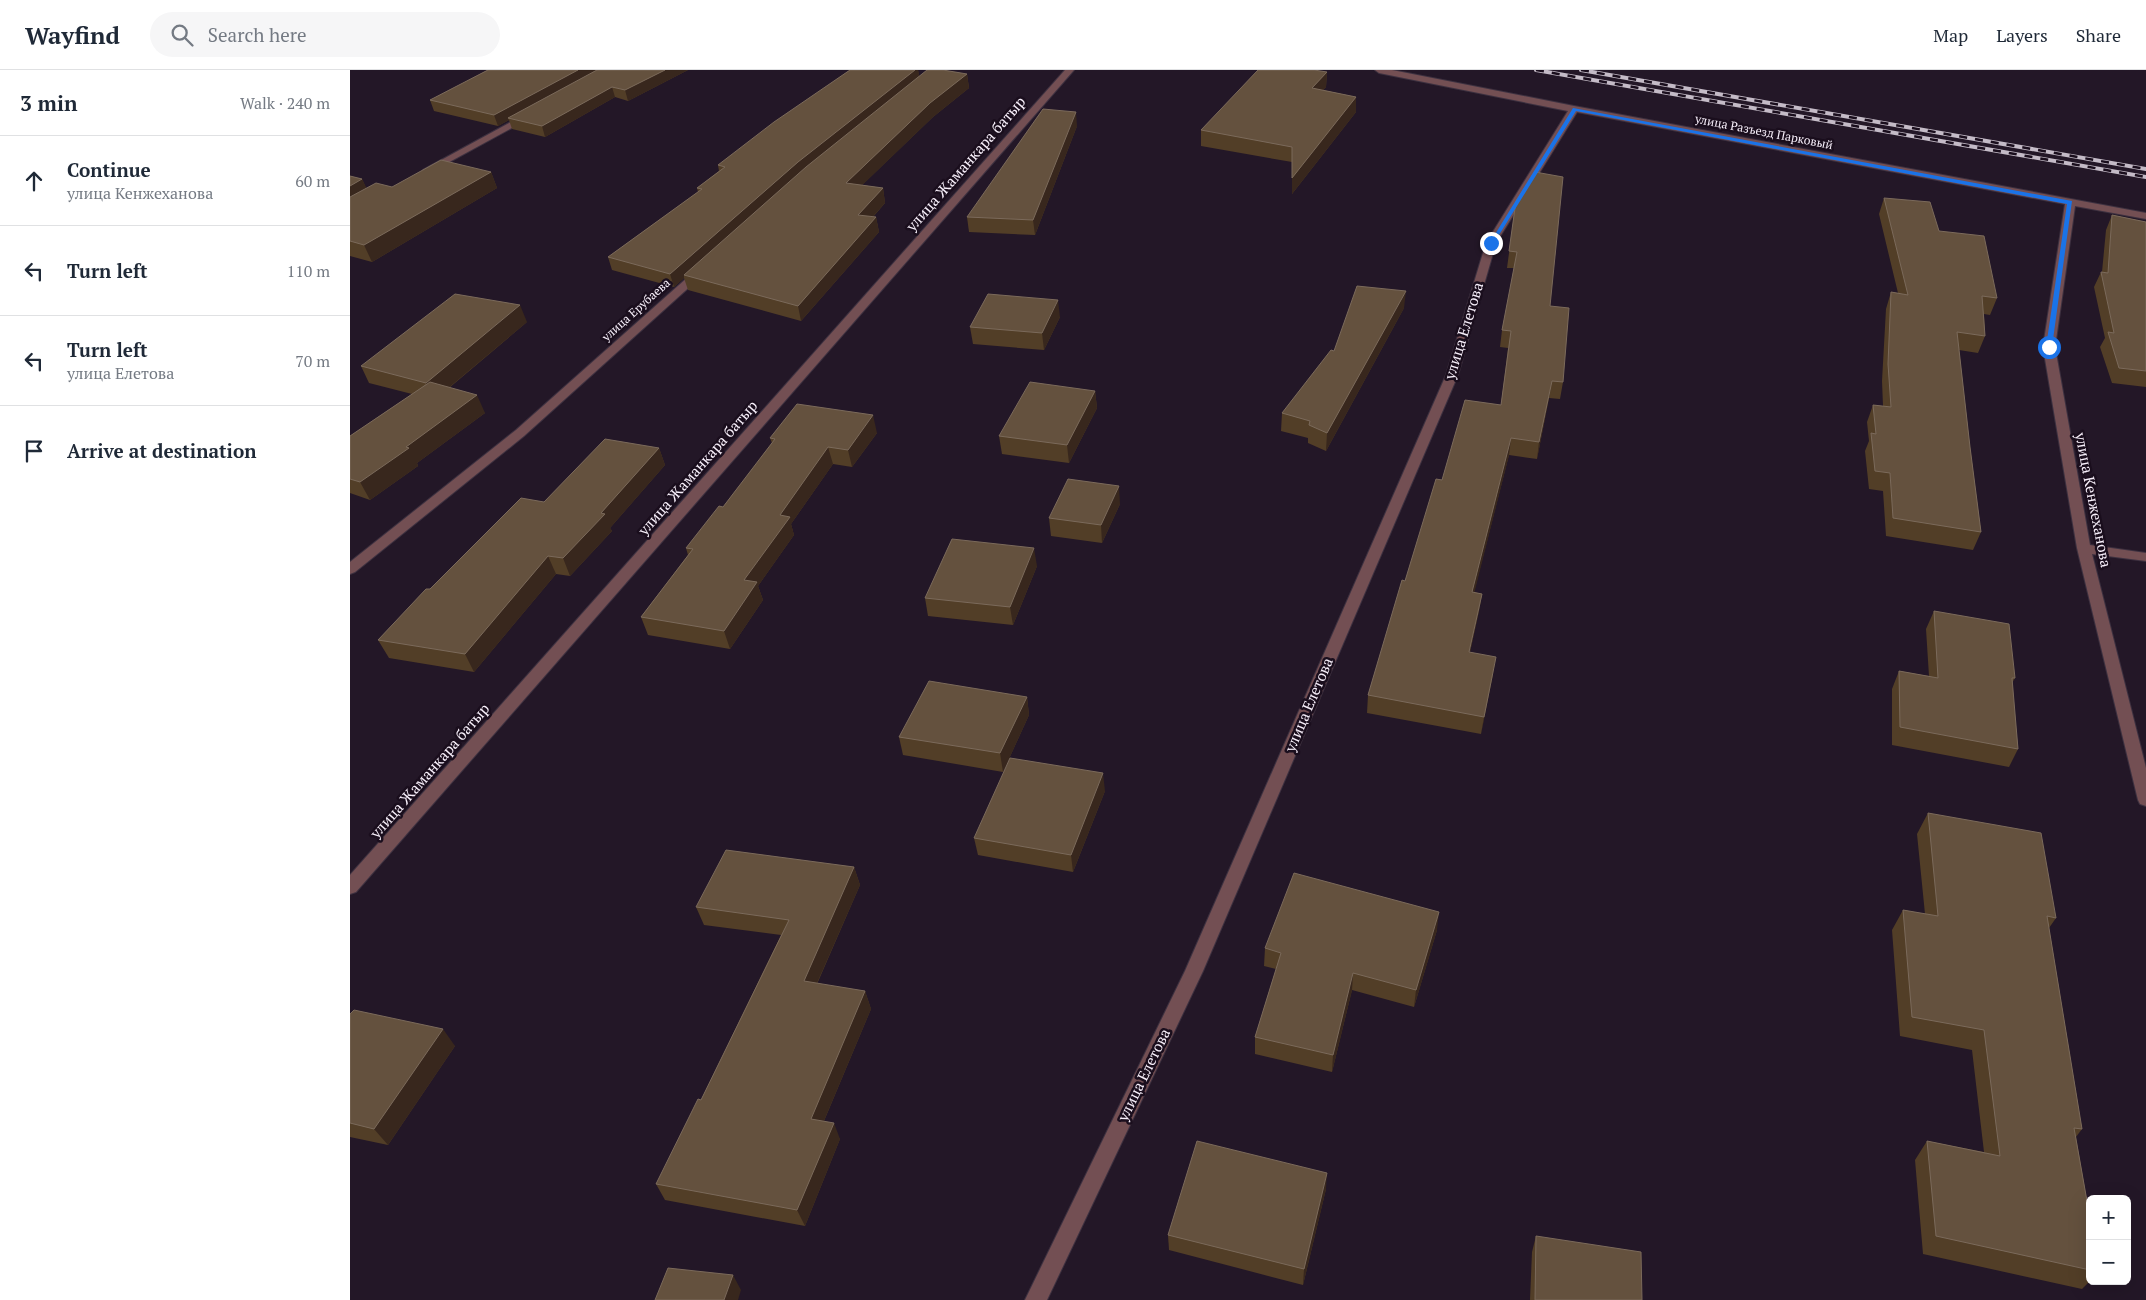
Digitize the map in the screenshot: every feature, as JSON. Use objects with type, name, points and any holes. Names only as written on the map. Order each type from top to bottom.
[{"type":"street","name":"улица Жаманкара батыр","points":[[350,887],[1070,70]]},
{"type":"street","name":"улица Разъезд Парковый","points":[[1379,70],[1574,109],[2146,216]]},
{"type":"street","points":[[420,174],[542,108]]},
{"type":"street","name":"улица Елетова","points":[[1036,1300],[1194,971],[1448,385],[1491,243],[1574,109]]},
{"type":"street","name":"улица Кенжеханова","points":[[2070,202],[2049,347],[2084,548],[2146,800]]},
{"type":"street","name":"улица Ерубаева","points":[[350,569],[520,433],[710,263]]},
{"type":"street","points":[[2084,548],[2146,557]]},
{"type":"building","points":[[488,70],[578,70],[494,115],[430,100]]},
{"type":"building","points":[[597,70],[665,70],[625,90],[612,87],[542,126],[508,118]]},
{"type":"building","points":[[850,70],[915,70],[798,162],[670,274],[608,257],[702,189],[697,188],[725,167],[718,165],[774,122]]},
{"type":"building","points":[[927,70],[943,70],[967,74],[930,103],[846,183],[883,188],[858,215],[876,217],[798,306],[684,275],[806,167]]},
{"type":"building","points":[[1258,70],[1314,70],[1327,72],[1312,88],[1356,97],[1292,178],[1292,147],[1201,130]]},
{"type":"building","points":[[1043,109],[1076,112],[1033,220],[967,217]]},
{"type":"building","points":[[441,160],[491,172],[364,245],[350,241],[350,197],[376,183],[392,187]]},
{"type":"building","points":[[1535,172],[1563,177],[1550,306],[1569,308],[1563,382],[1552,381],[1539,442],[1511,438],[1472,592],[1482,594],[1469,652],[1496,657],[1484,717],[1368,695],[1402,580],[1405,581],[1436,479],[1442,480],[1465,400],[1501,405],[1511,331],[1502,330],[1517,252],[1509,251],[1516,201]]},
{"type":"building","points":[[350,176],[362,179],[350,186]]},
{"type":"building","points":[[1884,198],[1930,202],[1939,231],[1984,236],[1997,298],[1982,296],[1985,336],[1957,332],[1981,532],[1893,518],[1890,473],[1875,471],[1871,433],[1876,434],[1873,405],[1891,407],[1888,364],[1891,292],[1908,295]]},
{"type":"building","points":[[2112,215],[2146,222],[2146,371],[2119,368],[2108,332],[2114,333],[2101,272],[2108,273]]},
{"type":"building","points":[[1357,286],[1406,291],[1327,433],[1309,425],[1310,421],[1282,413],[1331,350],[1334,351]]},
{"type":"building","points":[[455,294],[520,305],[426,383],[361,366]]},
{"type":"building","points":[[988,294],[1058,300],[1042,333],[970,327]]},
{"type":"building","points":[[430,382],[477,395],[406,447],[409,448],[360,482],[350,479],[350,436]]},
{"type":"building","points":[[1030,382],[1095,391],[1067,445],[999,436]]},
{"type":"building","points":[[797,404],[873,415],[848,450],[828,447],[780,515],[790,517],[744,580],[757,582],[724,631],[641,617],[693,549],[686,548],[719,506],[723,507],[775,439],[770,438]]},
{"type":"building","points":[[605,439],[659,448],[601,513],[605,514],[563,558],[548,556],[465,654],[378,640],[426,589],[430,589],[521,498],[544,502]]},
{"type":"building","points":[[1068,479],[1119,486],[1101,525],[1049,518]]},
{"type":"building","points":[[952,539],[1034,548],[1010,607],[925,598]]},
{"type":"building","points":[[1934,611],[2009,624],[2015,678],[2012,678],[2018,749],[1900,727],[1899,671],[1938,678]]},
{"type":"building","points":[[929,681],[1027,697],[1000,753],[899,737]]},
{"type":"building","points":[[1010,758],[1103,773],[1071,855],[974,838]]},
{"type":"building","points":[[1928,813],[2041,833],[2056,918],[2047,916],[2082,1129],[2074,1128],[2086,1196],[2086,1269],[1936,1236],[1927,1141],[2000,1156],[1984,1030],[1912,1017],[1903,910],[1938,916]]},
{"type":"building","points":[[726,850],[854,867],[804,981],[865,991],[811,1119],[834,1123],[797,1210],[656,1184],[698,1099],[701,1100],[789,920],[696,907]]},
{"type":"building","points":[[1294,873],[1439,912],[1416,990],[1353,973],[1333,1055],[1255,1037],[1281,953],[1265,948]]},
{"type":"building","points":[[354,1010],[443,1029],[374,1129],[350,1123],[350,1014]]},
{"type":"building","points":[[1197,1141],[1327,1173],[1304,1269],[1168,1235]]},
{"type":"building","points":[[1536,1236],[1641,1252],[1642,1300],[1535,1300]]},
{"type":"building","points":[[668,1268],[733,1275],[724,1300],[655,1300]]},
{"type":"railway","points":[[1536,70],[2146,177]]},
{"type":"railway","points":[[1581,70],[2146,169]]},
{"type":"route","points":[[1491,243],[1574,109],[2070,202],[2049,347]]}]
